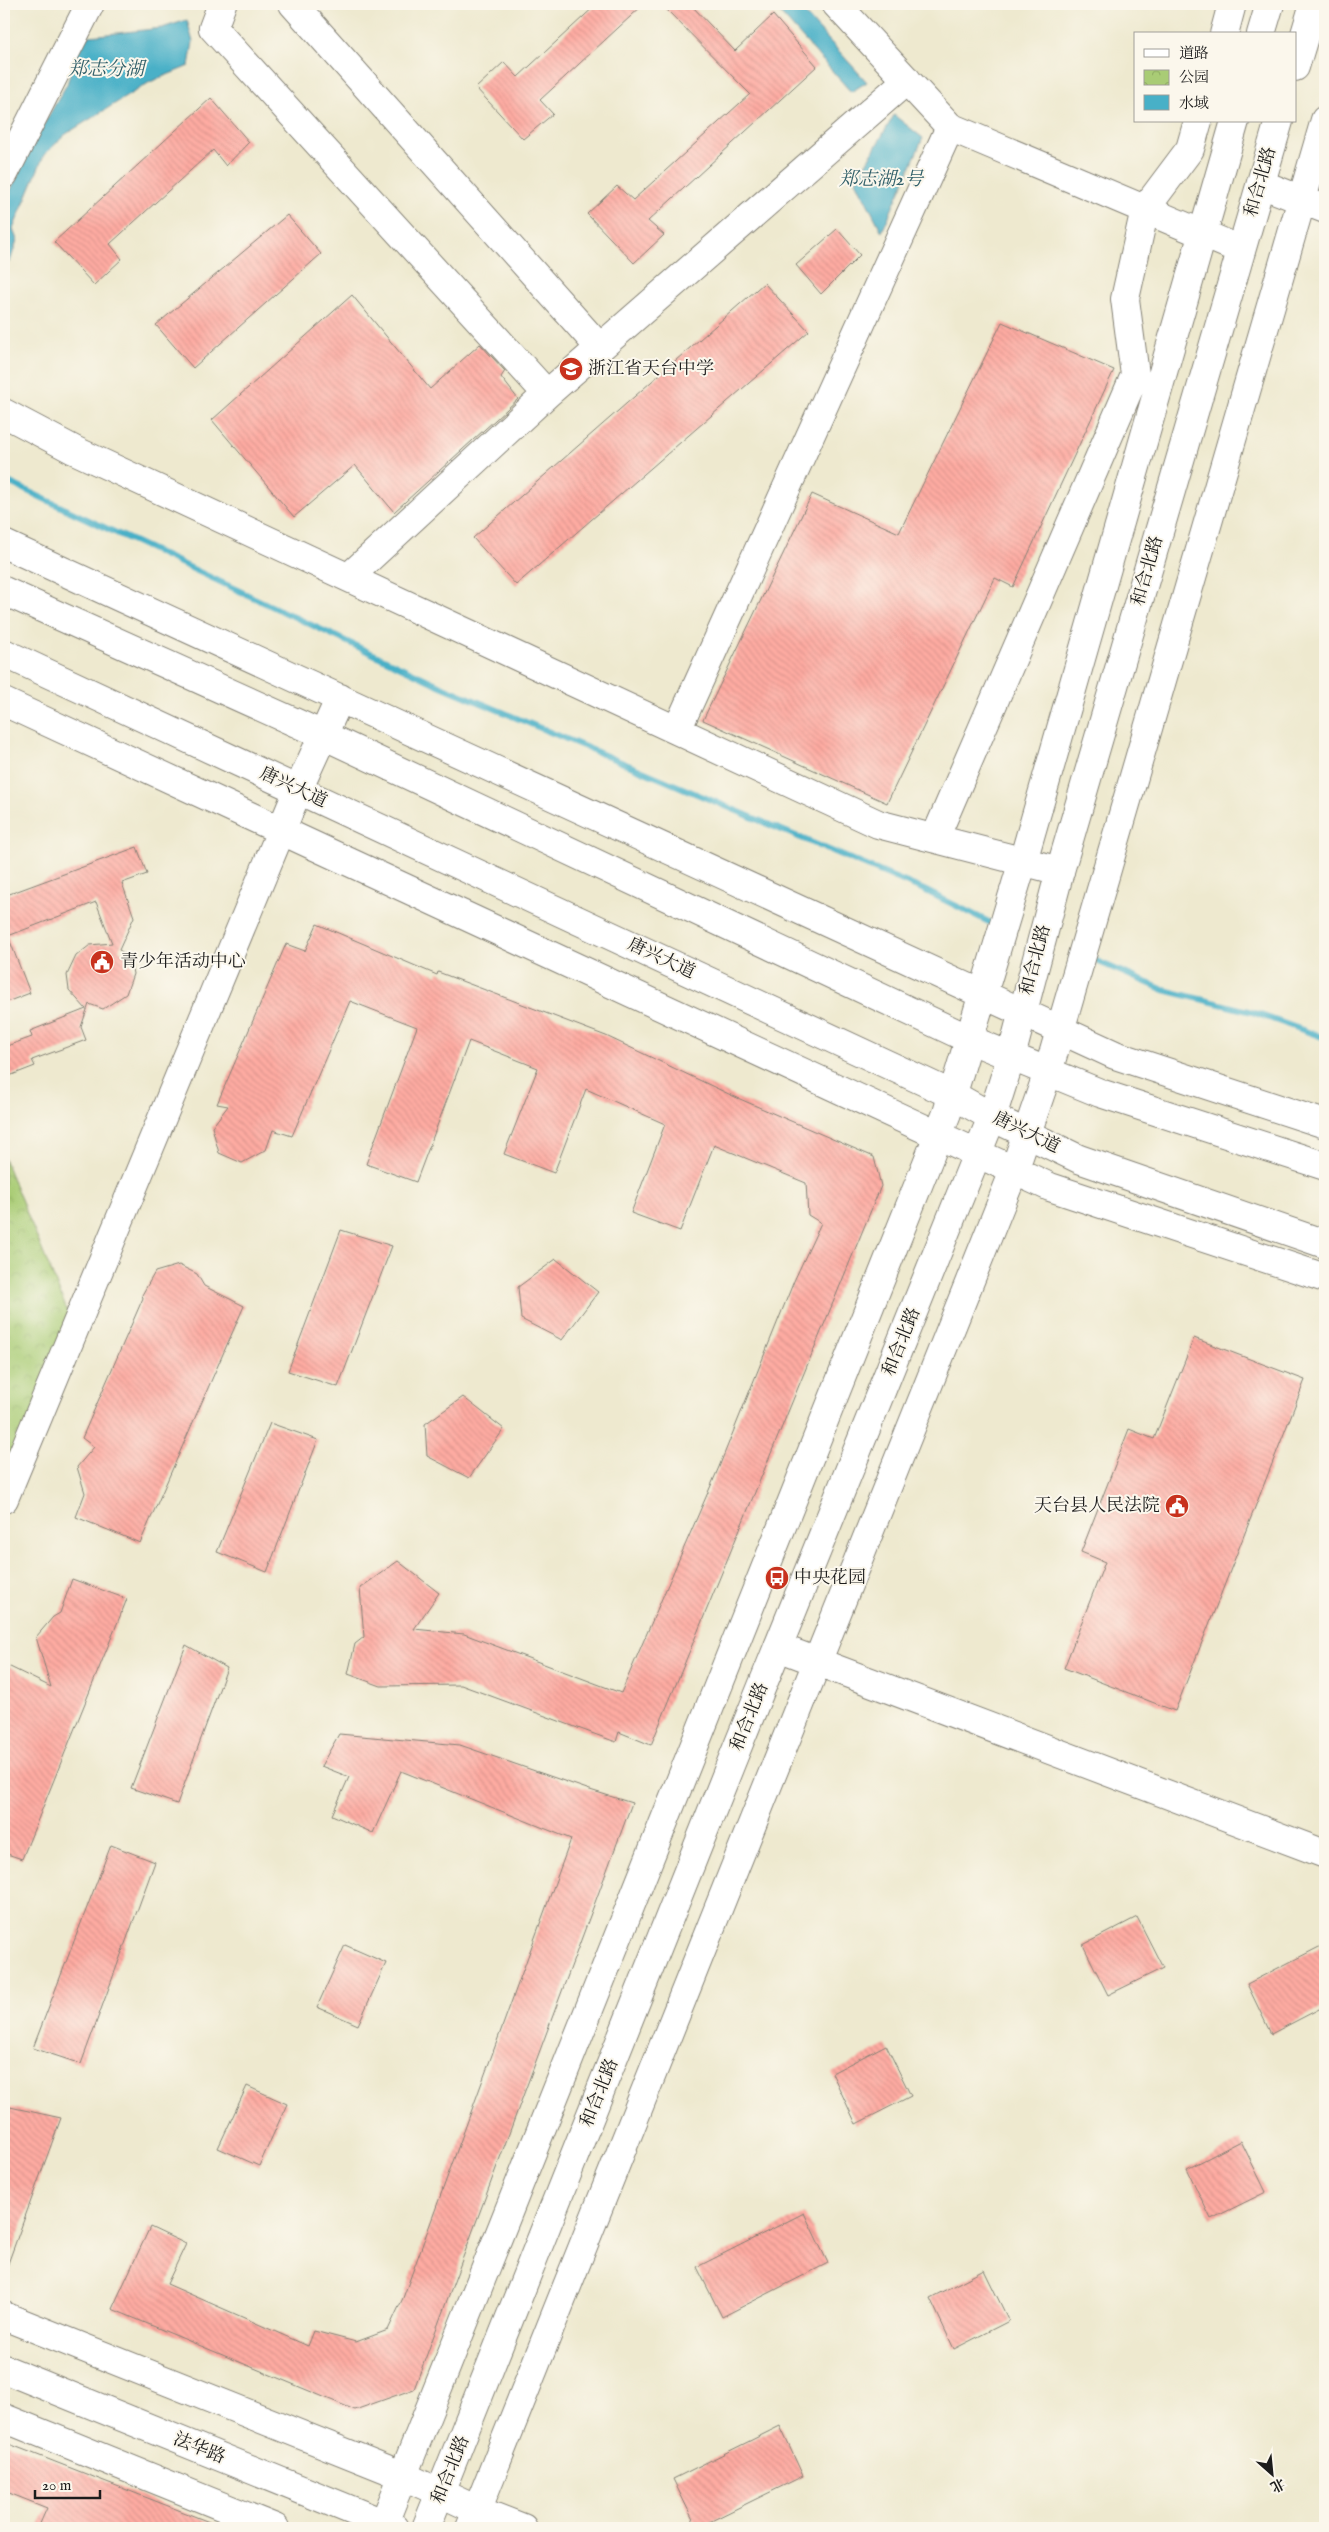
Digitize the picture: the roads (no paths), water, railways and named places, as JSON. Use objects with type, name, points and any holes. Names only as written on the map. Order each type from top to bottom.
[{"type":"main road","points":[[4,174],[90,4]]},
{"type":"main road","points":[[222,4],[213,28],[547,394]]},
{"type":"main road","points":[[293,4],[600,348]]},
{"type":"main road","points":[[836,4],[950,126],[1241,250]]},
{"type":"main road","points":[[1225,32],[1232,4]]},
{"type":"main road","points":[[1262,32],[1270,4]]},
{"type":"main road","points":[[1296,64],[1314,4]]},
{"type":"main road","points":[[348,578],[547,394],[907,80]]},
{"type":"main road","points":[[473,2519],[1014,1171],[1048,1072],[1314,204],[1325,120]]},
{"type":"main road","points":[[935,838],[962,781],[1136,375],[1125,299],[1145,209],[1190,149],[1198,122]]},
{"type":"main road","points":[[387,2527],[404,2476],[953,1095],[1023,861],[1201,232],[1235,122]]},
{"type":"main road","name":"和合北路","points":[[426,2528],[442,2494],[778,1647],[992,1117],[1011,1057],[1060,871],[1279,122]]},
{"type":"main road","points":[[677,730],[950,126]]},
{"type":"main road","points":[[1261,184],[1314,204]]},
{"type":"main road","points":[[4,413],[74,450],[878,824],[1060,871]]},
{"type":"main road","points":[[4,544],[1115,1056],[1325,1124]]},
{"type":"main road","points":[[4,591],[323,735],[970,1040],[1100,1093],[1325,1166]]},
{"type":"main road","name":"唐兴大道","points":[[4,653],[953,1095],[992,1117],[1079,1159],[1325,1244]]},
{"type":"main road","points":[[4,1499],[298,790],[340,698]]},
{"type":"main road","points":[[4,702],[1050,1187],[1325,1278]]},
{"type":"main road","points":[[778,1647],[818,1660],[1325,1854]]},
{"type":"main road","points":[[4,2316],[404,2476],[442,2494],[473,2519],[523,2528]]},
{"type":"main road","name":"法华路","points":[[4,2369],[387,2527]]},
{"type":"main road","points":[[4,2418],[274,2528]]},
{"type":"water","points":[[772,4],[796,4],[867,82],[851,92]]},
{"type":"water","name":"郑志分湖","points":[[187,20],[193,42],[189,66],[150,82],[66,134],[44,155],[13,229],[17,240],[10,262],[4,261],[4,204],[37,136],[67,84],[81,37],[162,28]]},
{"type":"water","name":"郑志湖2号","points":[[894,115],[923,138],[882,232],[856,181]]},
{"type":"waterway","points":[[4,480],[441,686],[924,890],[991,923]]},
{"type":"waterway","points":[[1092,959],[1164,990],[1252,1012],[1325,1038]]},
{"type":"place","name":"浙江省天台中学","points":[[571,369]]},
{"type":"place","name":"青少年活动中心","points":[[102,962]]},
{"type":"place","name":"天台县人民法院","points":[[1177,1506]]},
{"type":"place","name":"中央花园","points":[[777,1578]]}]
